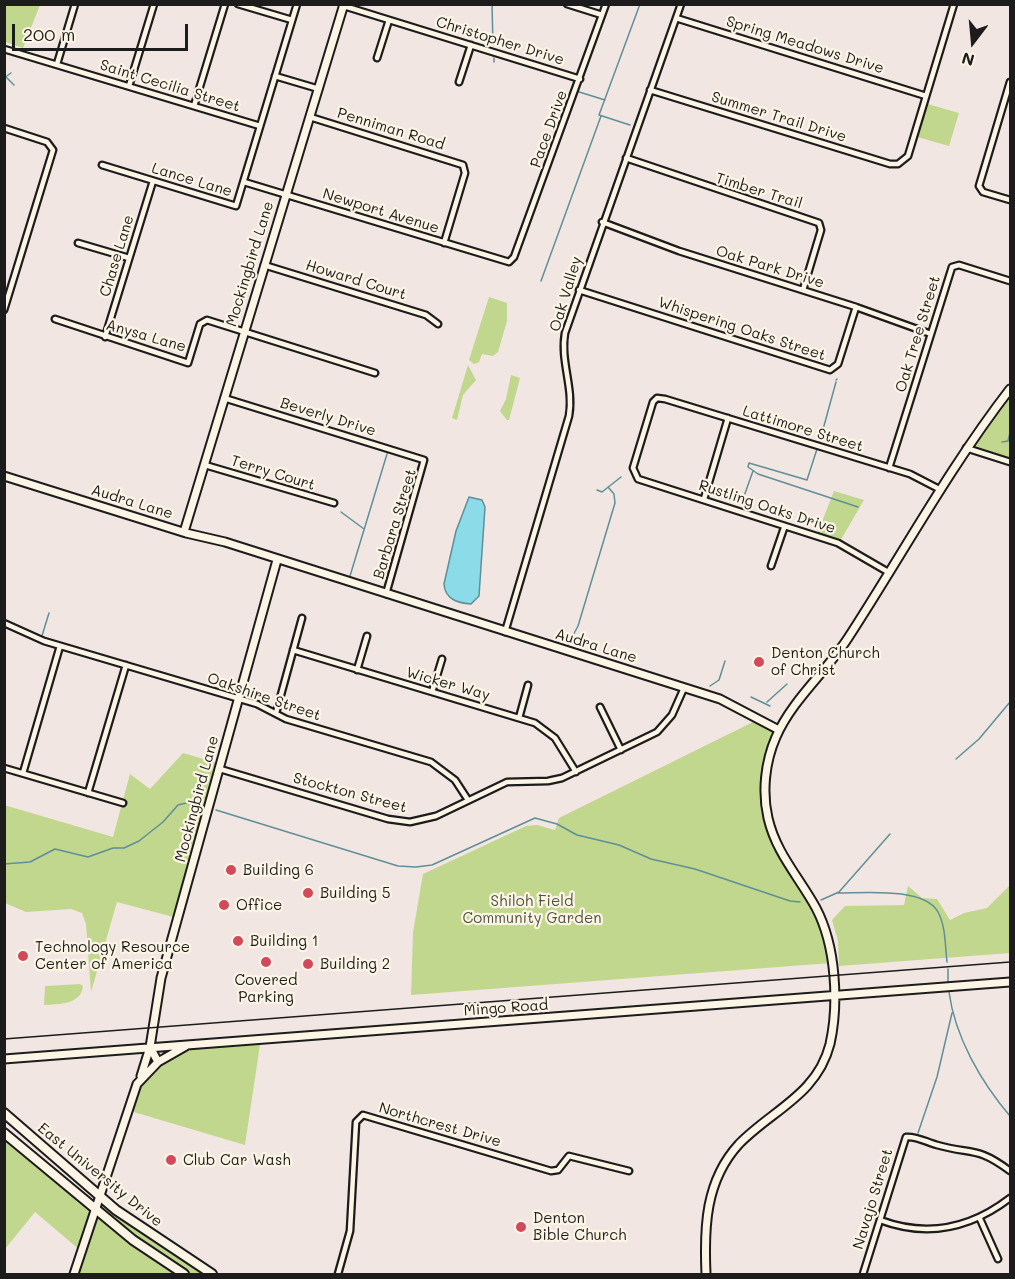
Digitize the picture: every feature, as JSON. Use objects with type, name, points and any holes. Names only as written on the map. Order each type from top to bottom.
[{"type":"main road","name":"East University Drive","points":[[4,1113],[99,1196],[148,1233],[212,1275]]},
{"type":"main road","name":"East University Drive","points":[[4,1133],[133,1240],[184,1275]]},
{"type":"street","points":[[57,64],[75,4]]},
{"type":"street","points":[[129,86],[154,4]]},
{"type":"street","points":[[194,106],[225,4]]},
{"type":"street","points":[[238,4],[292,20]]},
{"type":"street","name":"Lance Lane","points":[[102,165],[236,206],[297,4]]},
{"type":"street","points":[[567,4],[603,15]]},
{"type":"street","name":"Pace Drive","points":[[512,261],[606,4]]},
{"type":"street","name":"Oak Valley","points":[[505,632],[569,416],[570,383],[564,344],[579,290],[681,4]]},
{"type":"street","points":[[926,96],[954,4]]},
{"type":"street","name":"Christopher Drive","points":[[344,5],[580,79]]},
{"type":"street","name":"Mockingbird Lane","points":[[184,532],[243,331],[344,5]]},
{"type":"street","name":"Spring Meadows Drive","points":[[676,18],[926,96]]},
{"type":"street","points":[[377,58],[389,20]]},
{"type":"street","points":[[459,82],[471,45]]},
{"type":"street","name":"Saint Cecilia Street","points":[[4,48],[260,126]]},
{"type":"street","points":[[275,76],[319,89]]},
{"type":"street","points":[[1011,82],[979,186],[983,192],[1011,200]]},
{"type":"street","name":"Summer Trail Drive","points":[[650,90],[890,164],[901,163],[908,156],[926,96]]},
{"type":"street","name":"Penniman Road","points":[[310,117],[465,166],[465,173],[444,243]]},
{"type":"street","points":[[4,128],[47,142],[53,150],[4,310]]},
{"type":"street","name":"Timber Trail","points":[[626,158],[819,223],[821,230],[803,290]]},
{"type":"street","name":"Chase Lane","points":[[105,337],[153,181]]},
{"type":"street","name":"Newport Avenue","points":[[244,182],[504,262],[512,261]]},
{"type":"street","name":"Oak Park Drive","points":[[602,222],[679,251],[856,307],[931,334]]},
{"type":"street","points":[[78,243],[129,258]]},
{"type":"street","name":"Howard Court","points":[[264,265],[426,315],[438,324]]},
{"type":"street","name":"Oak Tree Street","points":[[889,468],[954,265],[1011,281]]},
{"type":"street","name":"Whispering Oaks Street","points":[[579,290],[830,370],[838,364],[856,307]]},
{"type":"street","name":"Anysa Lane","points":[[55,319],[188,363],[203,321],[243,331],[375,373]]},
{"type":"street","points":[[706,1275],[705,1220],[713,1187],[739,1144],[793,1102],[814,1079],[829,1047],[834,1023],[829,948],[820,916],[780,851],[768,815],[766,772],[779,730],[839,651],[939,489],[966,448],[1011,389]]},
{"type":"street","name":"Beverly Drive","points":[[224,398],[424,460]]},
{"type":"street","name":"Lattimore Street","points":[[634,475],[633,468],[652,404],[657,398],[915,476],[939,489]]},
{"type":"street","points":[[704,499],[728,418]]},
{"type":"street","points":[[966,448],[1011,462]]},
{"type":"street","name":"Barbara Street","points":[[386,594],[424,460]]},
{"type":"street","name":"Terry Court","points":[[205,465],[334,503]]},
{"type":"street","name":"Rustling Oaks Drive","points":[[634,475],[640,480],[704,499],[784,528],[838,543],[888,573]]},
{"type":"street","name":"Audra Lane","points":[[4,476],[184,532],[225,542],[725,700],[779,730]]},
{"type":"street","points":[[771,566],[784,528]]},
{"type":"street","name":"Mockingbird Lane","points":[[74,1275],[150,1047],[152,1020],[163,971],[277,560]]},
{"type":"street","points":[[276,713],[302,618]]},
{"type":"street","name":"Oakshire Street","points":[[4,623],[60,646],[238,698],[276,713],[431,762],[453,777],[468,800]]},
{"type":"street","points":[[357,670],[367,636]]},
{"type":"street","points":[[22,773],[60,646]]},
{"type":"street","name":"Wicker Way","points":[[293,650],[539,726],[551,734],[576,772]]},
{"type":"street","points":[[432,692],[442,659]]},
{"type":"street","points":[[88,792],[126,665]]},
{"type":"street","points":[[519,718],[528,685]]},
{"type":"street","name":"Stockton Street","points":[[220,769],[400,821],[431,818],[507,782],[548,781],[576,772],[652,735],[665,724],[677,706],[684,688]]},
{"type":"street","points":[[600,707],[621,750]]},
{"type":"street","points":[[4,768],[123,803]]},
{"type":"street","name":"Mingo Road","points":[[4,1059],[1011,982]]},
{"type":"street","points":[[138,1083],[158,1062],[179,1048],[200,1044]]},
{"type":"street","points":[[150,1047],[158,1062]]},
{"type":"street","name":"Northcrest Drive","points":[[338,1275],[350,1230],[356,1122],[363,1115],[550,1171],[558,1170],[569,1156],[629,1171]]},
{"type":"street","name":"Navajo Street","points":[[863,1275],[906,1137],[913,1136],[941,1146],[981,1152],[1011,1171]]},
{"type":"street","points":[[880,1220],[919,1230],[947,1228],[980,1219],[1011,1198]]},
{"type":"street","points":[[980,1219],[998,1259]]},
{"type":"green space","points":[[4,5],[40,5],[23,48],[5,42]]},
{"type":"green space","points":[[924,103],[959,113],[949,146],[914,136]]},
{"type":"green space","points":[[489,297],[507,303],[507,321],[498,352],[493,356],[482,354],[479,362],[474,364],[469,360]]},
{"type":"green space","points":[[468,365],[476,380],[463,395],[457,420],[452,418]]},
{"type":"green space","points":[[511,375],[520,378],[509,420],[507,420],[500,411],[506,399]]},
{"type":"green space","points":[[1010,389],[1010,462],[966,448]]},
{"type":"green space","points":[[834,491],[864,500],[839,543],[816,537]]},
{"type":"green space","name":"Shiloh Field Community Garden","points":[[757,720],[779,730],[766,772],[771,830],[820,917],[831,963],[411,995],[413,932],[423,874],[526,826],[537,825],[555,830],[559,818]]},
{"type":"green space","points":[[183,753],[221,764],[177,918],[117,902],[91,992],[86,924],[82,913],[71,909],[26,912],[5,903],[4,805],[113,837],[130,774],[150,789]]},
{"type":"green space","points":[[1010,885],[1010,953],[839,966],[838,941],[832,920],[845,906],[904,905],[908,886],[922,898],[937,899],[950,920],[964,913],[987,908]]},
{"type":"green space","points":[[80,984],[83,986],[81,992],[74,1000],[62,1004],[44,1005],[45,986]]},
{"type":"green space","points":[[261,1038],[245,1145],[127,1110],[137,1084],[179,1049]]},
{"type":"green space","points":[[5,1133],[95,1209],[99,1196],[203,1269],[201,1274],[74,1274],[81,1251],[35,1212],[5,1249]]},
{"type":"water","points":[[469,497],[482,500],[485,507],[479,596],[471,604],[461,603],[449,597],[444,584],[456,531]]},
{"type":"waterway","points":[[492,4],[493,45]]},
{"type":"waterway","points":[[630,125],[599,115],[640,4]]},
{"type":"waterway","points":[[4,78],[11,73]]},
{"type":"waterway","points":[[6,77],[14,85]]},
{"type":"waterway","points":[[576,91],[605,100]]},
{"type":"waterway","points":[[541,281],[601,116]]},
{"type":"waterway","points":[[819,444],[836,382]]},
{"type":"waterway","points":[[1002,442],[1008,441],[1010,433]]},
{"type":"waterway","points":[[817,449],[807,480],[749,463],[748,467],[758,474],[858,507]]},
{"type":"waterway","points":[[350,576],[387,454]]},
{"type":"waterway","points":[[743,499],[753,471]]},
{"type":"waterway","points":[[597,490],[602,492],[621,477]]},
{"type":"waterway","points":[[568,645],[578,626],[615,503],[614,494],[608,487]]},
{"type":"waterway","points":[[341,512],[364,529]]},
{"type":"waterway","points":[[41,639],[49,613]]},
{"type":"waterway","points":[[710,686],[719,680],[725,661]]},
{"type":"waterway","points":[[767,702],[787,684]]},
{"type":"waterway","points":[[751,697],[770,706]]},
{"type":"waterway","points":[[956,759],[979,739],[1010,702]]},
{"type":"waterway","points":[[4,864],[30,862],[55,849],[88,857],[113,848],[124,848],[139,841],[163,822],[178,805],[186,803],[200,806]]},
{"type":"waterway","points":[[216,810],[398,866],[416,867],[432,865],[535,818],[557,824],[577,835],[619,845],[651,859],[695,869],[790,901],[800,902]]},
{"type":"waterway","points":[[821,900],[839,892],[890,834]]},
{"type":"waterway","points":[[838,893],[893,893],[920,898],[931,904],[938,912],[942,924],[947,962]]},
{"type":"waterway","points":[[948,969],[948,982]]},
{"type":"waterway","points":[[949,992],[963,1042],[989,1089],[1010,1116]]},
{"type":"waterway","points":[[918,1133],[937,1077],[952,1013]]},
{"type":"railway","points":[[4,1039],[1010,962]]},
{"type":"place","name":"Denton Church of Christ","points":[[759,662]]},
{"type":"place","name":"Building 6","points":[[231,870]]},
{"type":"place","name":"Building 5","points":[[308,893]]},
{"type":"place","name":"Office","points":[[224,905]]},
{"type":"place","name":"Building 1","points":[[238,941]]},
{"type":"place","name":"Technology Resource Center of America","points":[[23,956]]},
{"type":"place","name":"Covered Parking","points":[[266,962]]},
{"type":"place","name":"Building 2","points":[[308,964]]},
{"type":"place","name":"Club Car Wash","points":[[171,1160]]},
{"type":"place","name":"Denton Bible Church","points":[[521,1227]]}]
